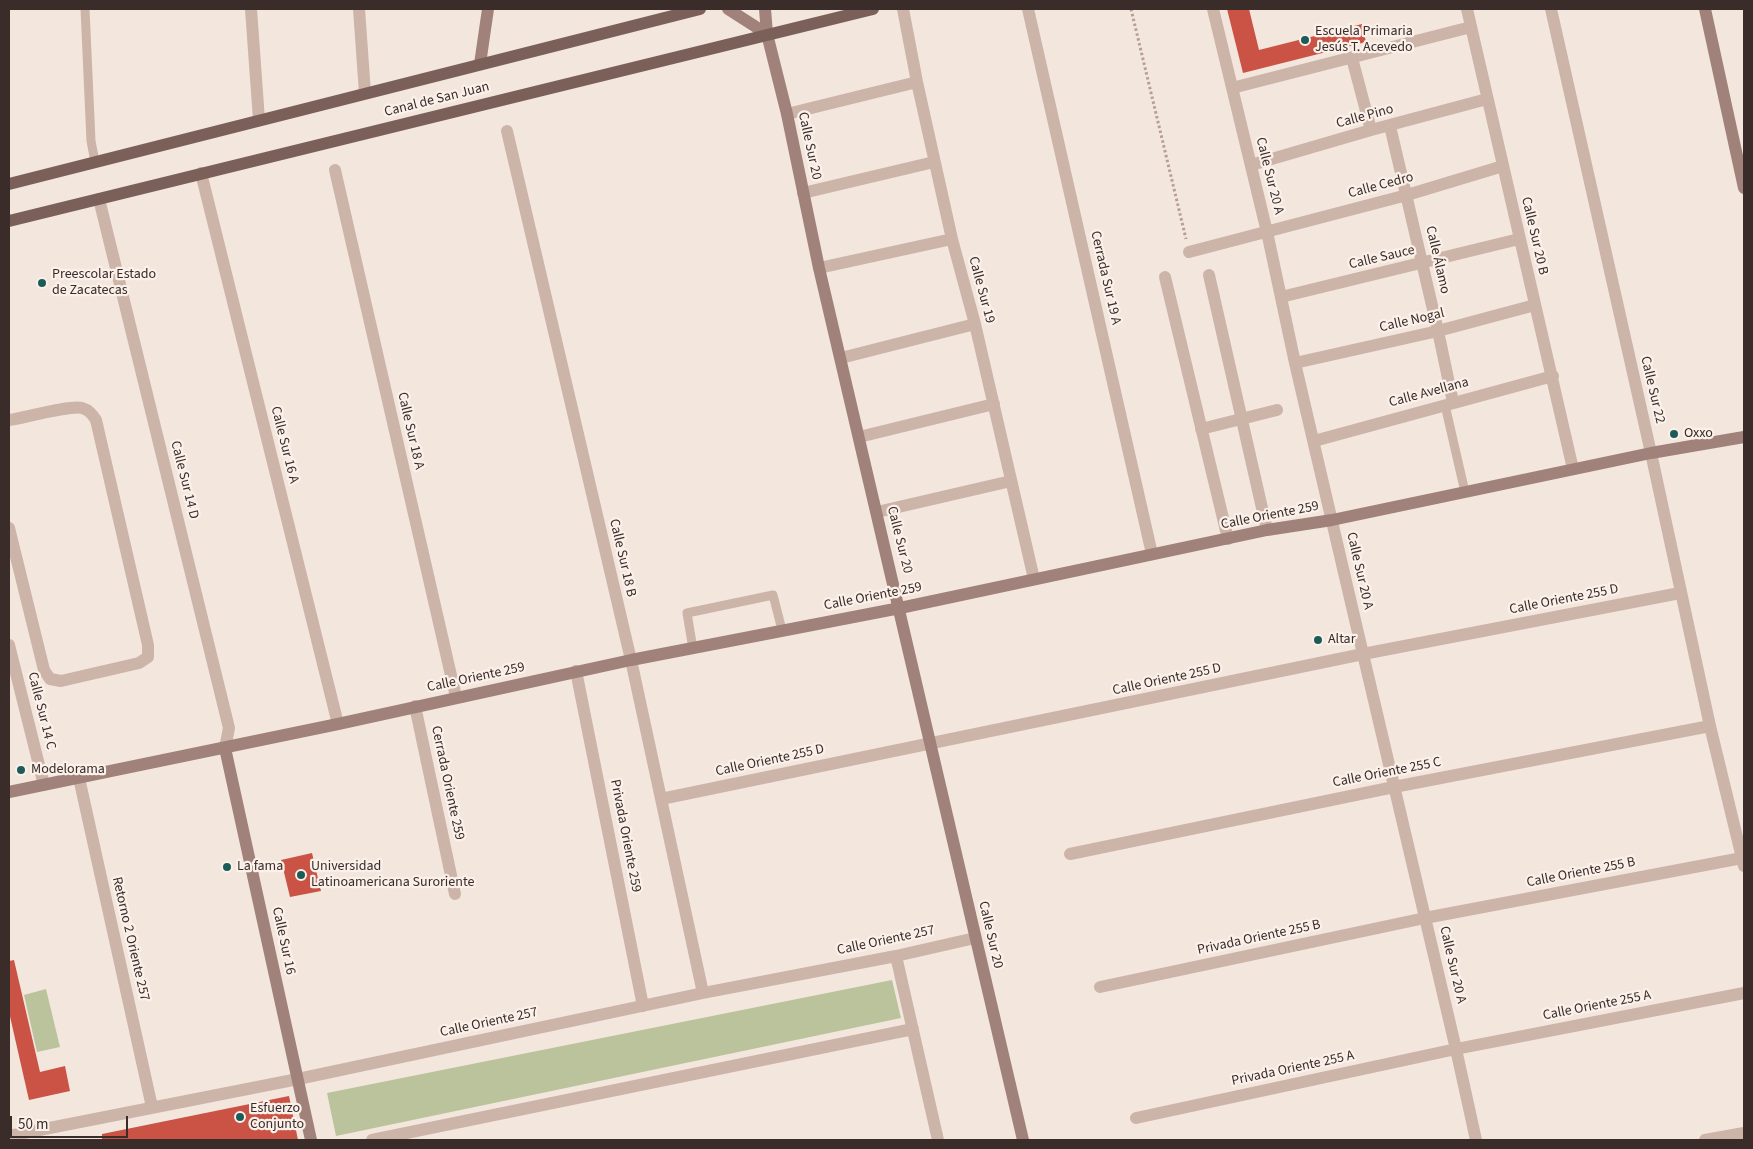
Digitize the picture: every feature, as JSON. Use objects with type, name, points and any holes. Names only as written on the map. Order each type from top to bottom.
[{"type":"main road","name":"Canal de San Juan","points":[[9,184],[480,64],[658,14],[700,9]]},
{"type":"main road","name":"Canal de San Juan","points":[[9,221],[873,9]]},
{"type":"street","points":[[251,9],[258,120]]},
{"type":"street","points":[[359,9],[365,93]]},
{"type":"street","points":[[480,64],[488,9]]},
{"type":"street","points":[[728,9],[767,34]]},
{"type":"street","name":"Calle Sur 20","points":[[765,9],[767,34],[787,114],[819,268],[1023,1140]]},
{"type":"street","name":"Calle Sur 19","points":[[903,9],[934,162],[975,324],[1034,579]]},
{"type":"street","name":"Cerrada Sur 19 A","points":[[1028,9],[1152,554]]},
{"type":"street","name":"Calle Sur 20 A","points":[[1213,9],[1267,232],[1295,363],[1476,1140]]},
{"type":"street","name":"Calle Sur 20 B","points":[[1466,9],[1574,469]]},
{"type":"street","name":"Calle Sur 22","points":[[1551,9],[1651,453],[1710,726],[1743,862]]},
{"type":"street","points":[[1705,9],[1744,188]]},
{"type":"street","points":[[1232,88],[1471,27]]},
{"type":"street","points":[[1352,58],[1371,130]]},
{"type":"street","points":[[787,114],[917,82]]},
{"type":"street","name":"Calle Pino","points":[[1251,165],[1487,99]]},
{"type":"street","name":"Calle Álamo","points":[[1390,126],[1438,331],[1449,403]]},
{"type":"street","name":"Calle Sur 18 B","points":[[507,131],[630,660],[703,993]]},
{"type":"street","points":[[804,193],[934,162]]},
{"type":"street","name":"Calle Cedro","points":[[1189,252],[1407,195],[1502,166]]},
{"type":"street","name":"Calle Sur 18 A","points":[[335,170],[456,698]]},
{"type":"street","name":"Calle Sur 16 A","points":[[201,173],[338,724]]},
{"type":"street","name":"Calle Sur 14 D","points":[[99,199],[229,728],[225,748]]},
{"type":"street","points":[[819,268],[952,239]]},
{"type":"street","name":"Calle Sauce","points":[[1281,297],[1519,239]]},
{"type":"street","points":[[1209,275],[1267,530]]},
{"type":"street","points":[[1165,277],[1228,539]]},
{"type":"street","name":"Calle Nogal","points":[[1295,363],[1438,331],[1535,305]]},
{"type":"street","points":[[841,358],[975,324]]},
{"type":"street","name":"Calle Avellana","points":[[1314,440],[1552,376]]},
{"type":"street","points":[[859,437],[994,404]]},
{"type":"street","points":[[9,420],[77,407],[88,410],[96,420],[144,627],[148,657],[139,663],[61,681],[50,679],[44,670],[9,531]]},
{"type":"street","points":[[1201,429],[1277,410]]},
{"type":"street","name":"Calle Oriente 259","points":[[9,792],[338,724],[576,671],[900,608],[1267,530],[1332,520],[1651,453],[1744,437]]},
{"type":"street","points":[[877,512],[1011,481]]},
{"type":"street","name":"Calle Oriente 255 D","points":[[661,799],[1363,654],[1680,592]]},
{"type":"street","name":"Calle Sur 14 C","points":[[9,645],[44,785]]},
{"type":"street","name":"Privada Oriente 259","points":[[576,671],[643,1006]]},
{"type":"street","name":"Cerrada Oriente 259","points":[[415,706],[456,894]]},
{"type":"street","name":"Calle Oriente 255 C","points":[[1070,854],[1394,787],[1710,726]]},
{"type":"street","name":"Calle Sur 16","points":[[225,748],[311,1140]]},
{"type":"street","name":"Retorno 2 Oriente 257","points":[[79,778],[152,1108]]},
{"type":"street","name":"Calle Oriente 255 B","points":[[1425,918],[1743,862]]},
{"type":"street","name":"Privada Oriente 255 B","points":[[1100,988],[1425,918]]},
{"type":"street","name":"Calle Oriente 257","points":[[9,1136],[298,1079],[703,993],[896,956],[976,938]]},
{"type":"street","points":[[896,956],[938,1140]]},
{"type":"street","name":"Calle Oriente 255 A","points":[[1456,1048],[1744,993]]},
{"type":"street","points":[[372,1140],[913,1029]]},
{"type":"street","name":"Privada Oriente 255 A","points":[[1136,1118],[1456,1048]]},
{"type":"street","points":[[1705,1140],[1744,1133]]},
{"type":"lane","points":[[85,9],[91,141],[95,162]]},
{"type":"lane","name":"Calle Álamo","points":[[1449,403],[1465,492]]},
{"type":"lane","points":[[693,649],[687,613],[773,595],[782,630]]},
{"type":"path","points":[[1131,9],[1189,252]]},
{"type":"green space","points":[[892,980],[901,1018],[336,1136],[327,1093]]},
{"type":"green space","points":[[46,989],[60,1047],[37,1052],[24,995]]},
{"type":"building","points":[[1227,9],[1249,9],[1259,50],[1362,24],[1366,42],[1243,73]]},
{"type":"building","name":"Universidad Latinoamericana Suroriente","points":[[312,853],[321,891],[290,897],[281,860]]},
{"type":"building","points":[[14,960],[40,1072],[65,1066],[70,1091],[29,1100],[9,1012],[9,961]]},
{"type":"building","name":"Esfuerzo Conjunto","points":[[289,1096],[298,1140],[102,1140],[102,1134]]},
{"type":"place","name":"Escuela Primaria Jesús T. Acevedo","points":[[1305,40]]},
{"type":"place","name":"Preescolar Estado de Zacatecas","points":[[42,283]]},
{"type":"place","name":"Oxxo","points":[[1674,434]]},
{"type":"place","name":"Altar","points":[[1318,640]]},
{"type":"place","name":"Modelorama","points":[[21,770]]},
{"type":"place","name":"La fama","points":[[227,867]]},
{"type":"place","name":"Universidad Latinoamericana Suroriente","points":[[301,875]]},
{"type":"place","name":"Esfuerzo Conjunto","points":[[240,1117]]}]
